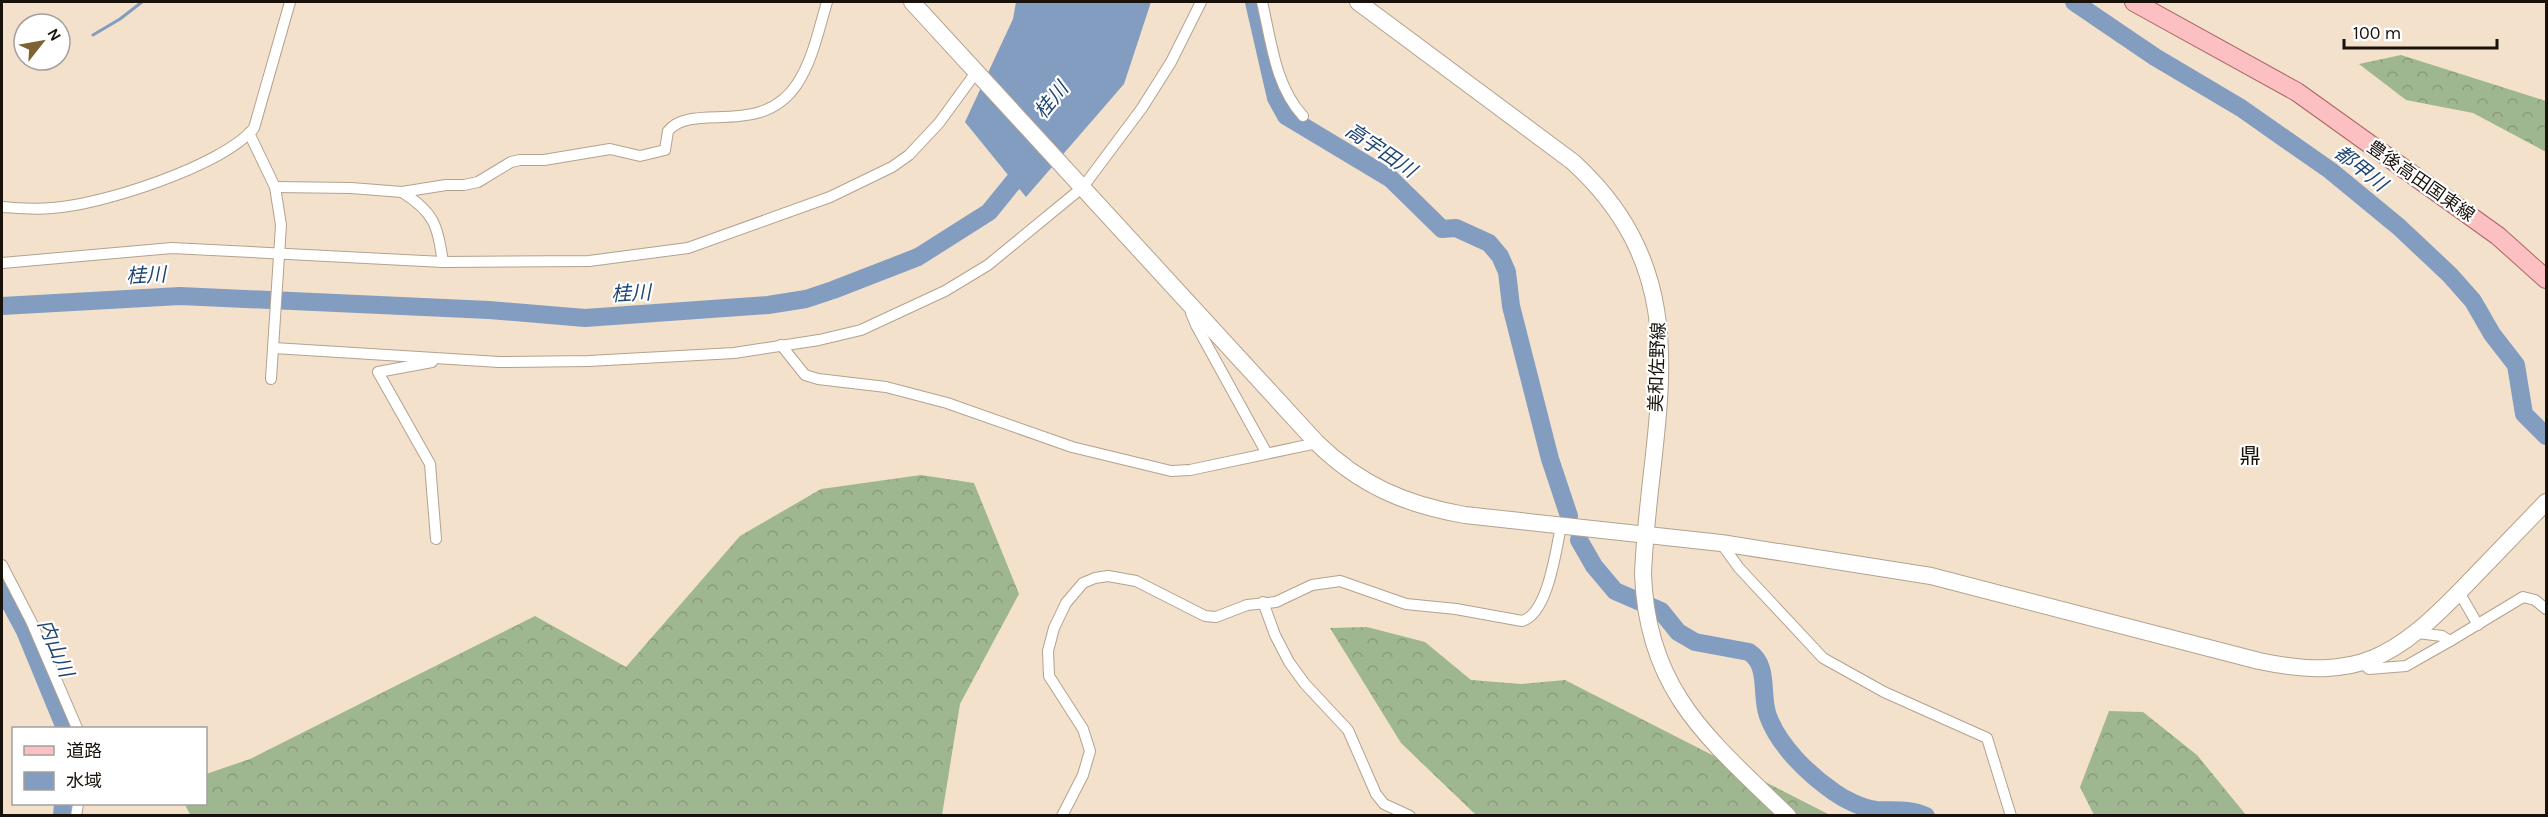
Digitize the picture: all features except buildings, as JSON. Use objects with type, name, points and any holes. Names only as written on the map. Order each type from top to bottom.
[{"type":"main road","name":"豊後高田国東線","points":[[2134,2],[2297,92],[2498,236],[2547,279]]},
{"type":"street","points":[[2,207],[53,208],[129,190],[191,168],[235,144],[249,133],[256,121],[290,2]]},
{"type":"street","points":[[274,187],[351,188],[402,192],[471,184],[511,162],[520,160],[544,160],[610,149],[640,156],[667,149],[668,131],[676,124],[692,120],[761,113],[788,95],[802,77],[827,2]]},
{"type":"street","points":[[912,2],[1317,443],[1360,479],[1411,503],[1465,515],[1721,543],[1963,583],[2282,666],[2326,669],[2362,663],[2387,653],[2418,633],[2547,502]]},
{"type":"street","points":[[274,345],[499,362],[589,361],[734,353],[861,330],[945,291],[1004,253],[1081,184],[1142,108],[1171,62],[1201,2]]},
{"type":"street","points":[[1262,2],[1280,76],[1293,105],[1304,116]]},
{"type":"street","name":"美和佐野線","points":[[1358,2],[1573,162],[1603,192],[1629,230],[1653,292],[1661,341],[1644,536],[1643,595],[1646,614],[1659,658],[1693,721],[1788,816]]},
{"type":"street","points":[[2,263],[172,248],[443,262],[590,261],[688,248],[830,197],[892,167],[909,155],[939,123],[978,72]]},
{"type":"street","points":[[249,133],[274,187],[281,225],[271,379]]},
{"type":"street","points":[[402,192],[422,206],[434,219],[443,262]]},
{"type":"street","points":[[1192,307],[1191,313],[1196,325],[1266,452]]},
{"type":"street","points":[[780,345],[805,375],[818,380],[896,389],[947,403],[1072,447],[1149,466],[1181,471],[1317,443]]},
{"type":"street","points":[[436,539],[430,464],[378,372],[450,359]]},
{"type":"street","points":[[1062,816],[1083,776],[1090,751],[1083,729],[1054,687],[1047,664],[1054,628],[1074,591],[1095,578],[1122,578],[1152,588],[1205,616],[1216,617],[1247,605],[1276,602],[1326,581],[1340,581],[1406,604],[1525,621],[1534,613],[1543,599],[1561,526]]},
{"type":"street","points":[[1721,543],[1739,568],[1823,658],[1884,692],[1987,738],[2011,816]]},
{"type":"street","points":[[2,565],[40,641],[75,727]]},
{"type":"street","points":[[2459,592],[2478,625]]},
{"type":"street","points":[[2362,663],[2369,669],[2406,666],[2523,597],[2535,600],[2547,609]]},
{"type":"street","points":[[1263,602],[1289,662],[1305,684],[1348,730],[1376,794],[1384,804],[1410,816]]},
{"type":"street","points":[[2418,633],[2442,636],[2450,641]]},
{"type":"green space","points":[[2401,55],[2546,101],[2546,152],[2473,113],[2406,100],[2359,64]]},
{"type":"green space","points":[[921,475],[974,483],[1019,594],[960,704],[942,815],[191,816],[186,807],[187,805],[207,805],[207,774],[250,759],[535,616],[626,667],[740,536],[821,489]]},
{"type":"green space","points":[[1367,627],[1425,642],[1471,680],[1521,684],[1565,680],[1830,815],[1476,815],[1401,743],[1330,628]]},
{"type":"green space","points":[[2109,711],[2143,712],[2197,755],[2246,815],[2094,815],[2080,787]]},
{"type":"water","points":[[1016,2],[1151,2],[1124,84],[1026,197],[965,122],[1013,19]]},
{"type":"waterway","points":[[93,35],[120,19],[142,2]]},
{"type":"waterway","name":"高宇田川","points":[[1254,2],[1276,98],[1286,116],[1391,179],[1442,229],[1456,228],[1489,243],[1500,256],[1507,272],[1511,306],[1550,459],[1569,516]]},
{"type":"waterway","name":"都甲川","points":[[2074,2],[2155,57],[2241,108],[2331,171],[2399,227],[2450,275],[2473,301],[2492,334],[2516,365],[2524,414],[2546,436]]},
{"type":"waterway","name":"桂川","points":[[2,306],[180,296],[489,310],[585,318],[768,305],[806,299],[918,257],[989,212],[1028,164]]},
{"type":"waterway","name":"高宇田川","points":[[1579,540],[1594,566],[1615,591],[1661,611],[1678,632],[1695,642],[1749,652],[1756,658],[1762,673],[1766,708],[1773,727],[1795,758],[1824,785],[1843,798],[1865,807],[1876,810],[1907,811],[1926,816]]},
{"type":"waterway","name":"内山川","points":[[2,588],[25,631],[65,727]]},
{"type":"waterway","name":"内山川","points":[[62,816],[63,805]]},
{"type":"district","name":"鼎","points":[[2250,456]]}]
